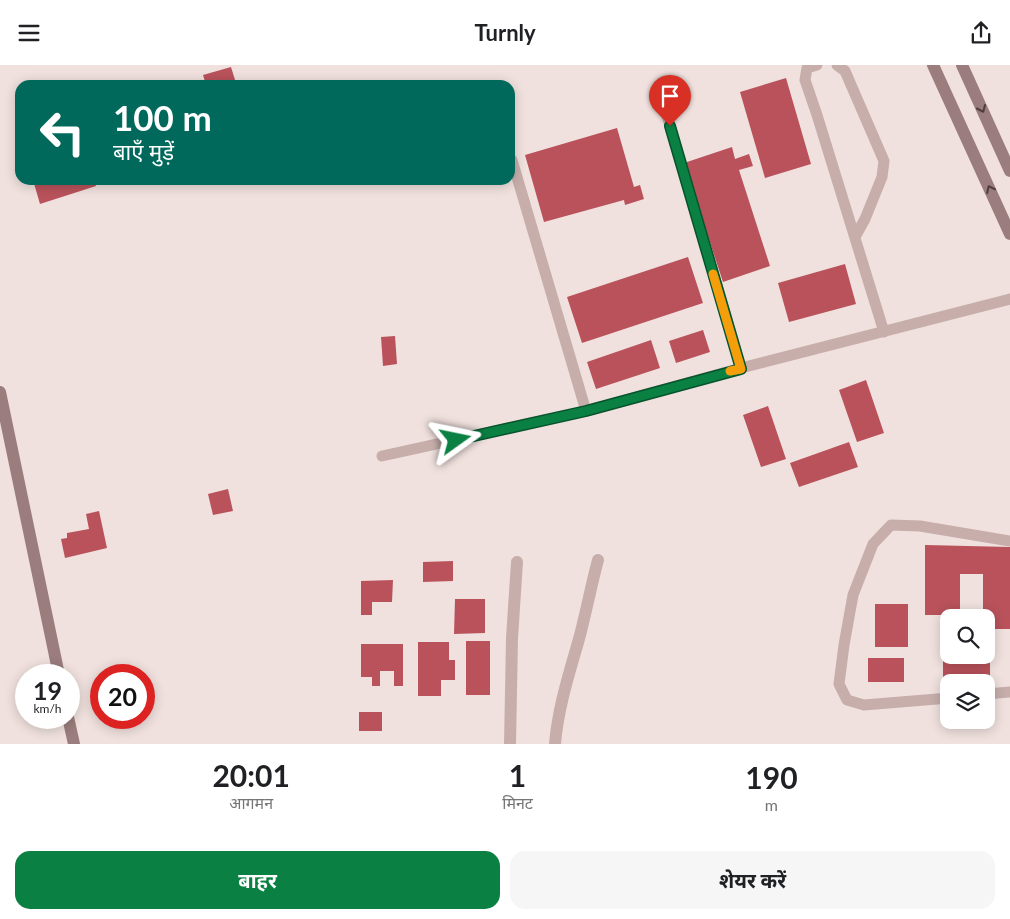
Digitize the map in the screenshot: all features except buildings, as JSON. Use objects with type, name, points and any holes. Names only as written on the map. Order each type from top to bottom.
[{"type":"street","points":[[933,65],[1010,234]]},
{"type":"street","points":[[962,65],[1010,171]]},
{"type":"street","points":[[0,392],[57,664]]},
{"type":"street","points":[[555,744],[560,710],[598,560]]},
{"type":"street","points":[[510,744],[512,638],[517,562]]},
{"type":"street","points":[[71,729],[74,744]]},
{"type":"lane","points":[[818,65],[807,68],[804,80],[817,115],[884,332]]},
{"type":"lane","points":[[837,65],[845,71],[884,161],[882,177],[865,219],[855,237]]},
{"type":"lane","points":[[659,88],[741,369]]},
{"type":"lane","points":[[515,170],[586,411]]},
{"type":"lane","points":[[382,456],[586,411],[1010,299]]},
{"type":"lane","points":[[940,699],[864,705],[847,700],[840,684],[844,645],[853,595],[873,544],[891,525],[920,526],[1010,541]]},
{"type":"lane","points":[[995,693],[1010,692]]},
{"type":"slow traffic","points":[[713,274],[741,369],[730,371]]},
{"type":"route","points":[[456,440],[586,411],[741,369],[670,126]]}]
